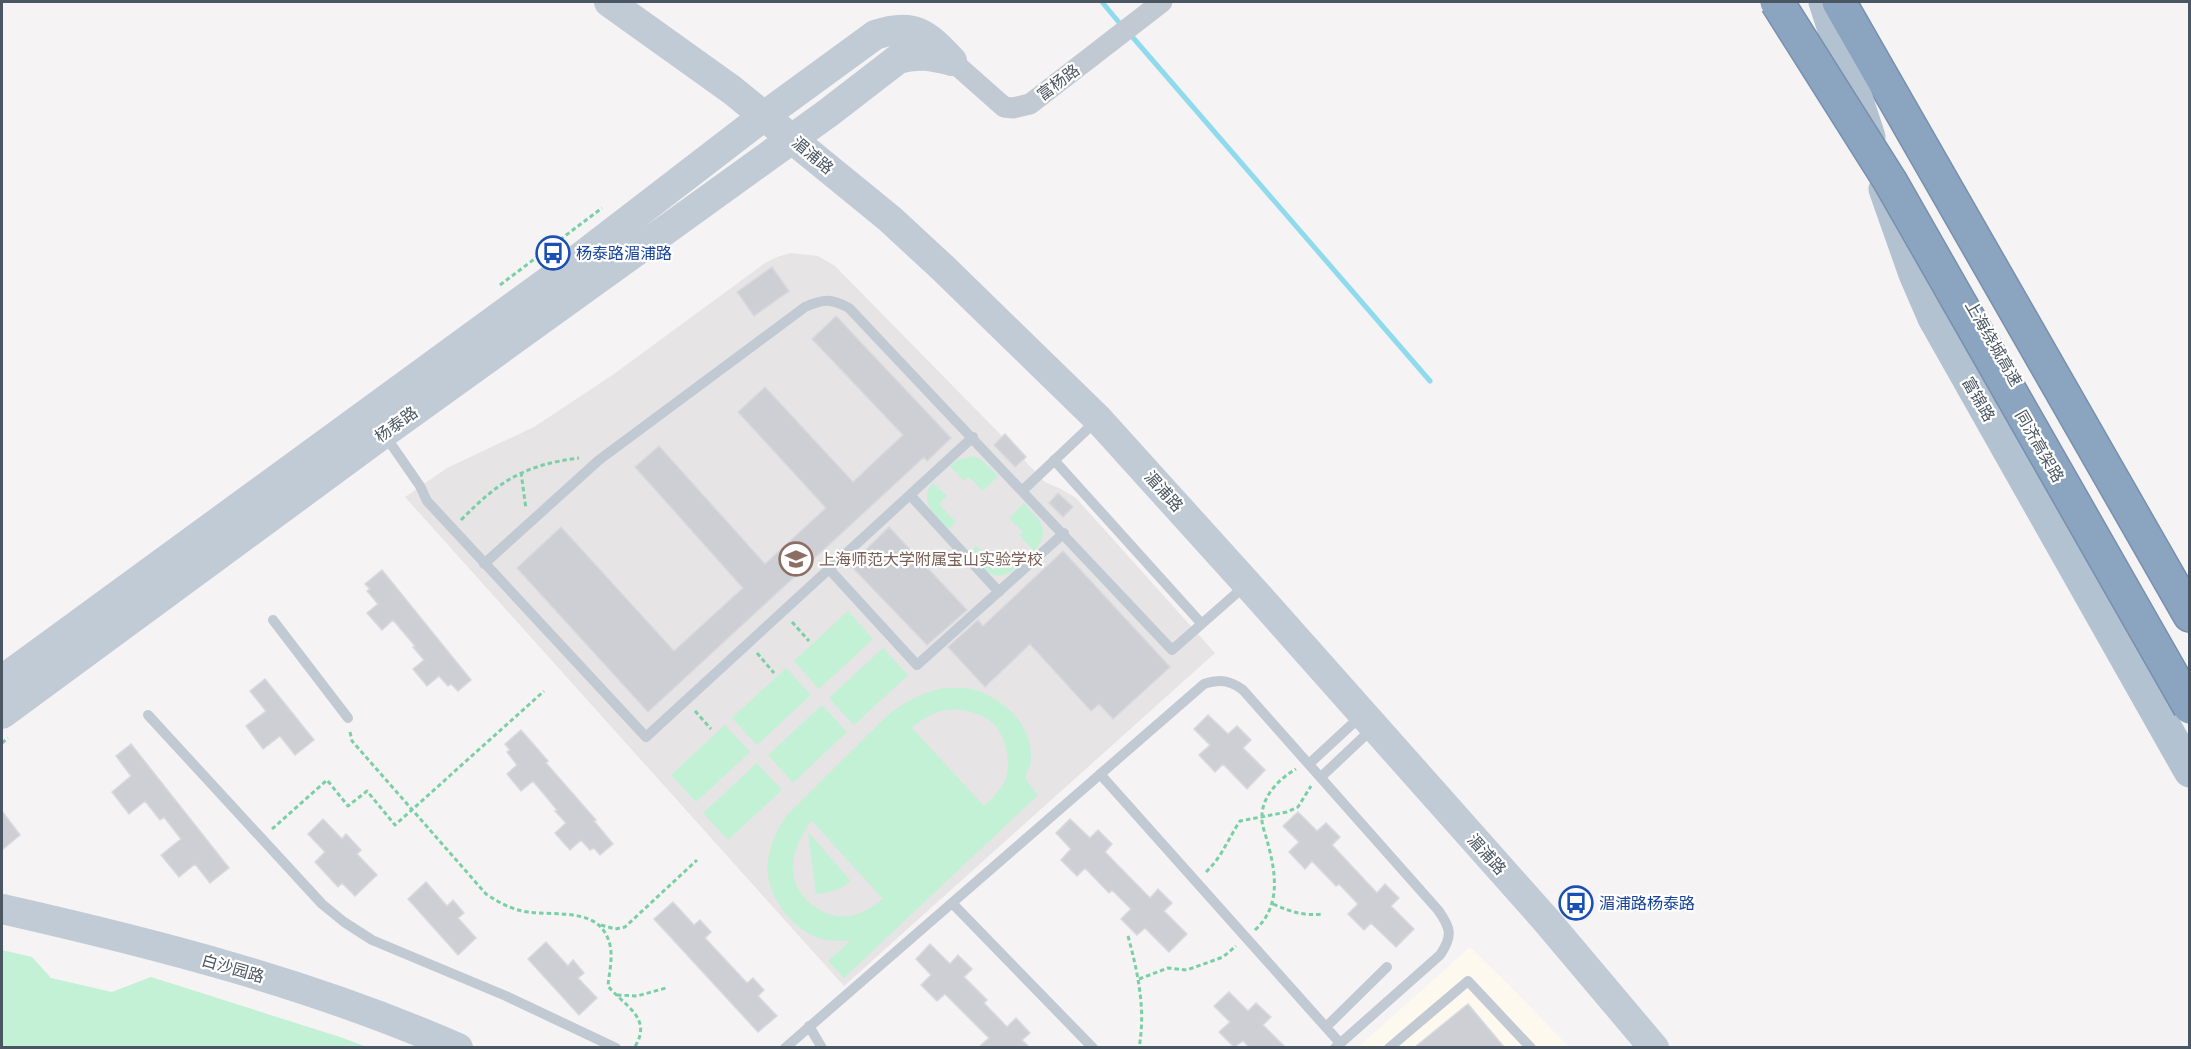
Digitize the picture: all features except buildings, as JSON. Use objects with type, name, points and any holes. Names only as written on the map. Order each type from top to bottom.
[{"type":"highway","name":"同济高架路","points":[[1777,2],[1890,181],[2190,707]]},
{"type":"highway","name":"上海绕城高速","points":[[1798,2],[2190,685]]},
{"type":"highway","points":[[1839,2],[2190,615]]},
{"type":"highway","points":[[1854,2],[2190,593]]},
{"type":"main road","name":"湄浦路","points":[[609,2],[764,116],[890,219],[1098,419],[1546,920],[1654,1047]]},
{"type":"main road","name":"富锦路","points":[[1825,2],[1893,214],[1934,318],[2190,771]]},
{"type":"main road","name":"杨泰路","points":[[2,680],[555,276],[874,35],[893,29],[915,30],[933,41],[952,61]]},
{"type":"main road","name":"杨泰路","points":[[2,714],[384,433],[793,139],[898,59],[912,55],[928,55],[952,61]]},
{"type":"main road","name":"白沙园路","points":[[2,909],[130,939],[280,981],[357,1006],[458,1047]]},
{"type":"street","name":"富杨路","points":[[952,61],[1004,107],[1014,108],[1030,104],[1162,2]]},
{"type":"lane","points":[[484,564],[598,460],[805,308],[818,301],[836,300],[849,308],[973,437],[1172,650],[1247,584]]},
{"type":"lane","points":[[1023,490],[1098,419]]},
{"type":"lane","points":[[384,433],[420,486],[427,501],[646,737],[973,437]]},
{"type":"lane","points":[[1054,460],[1201,623]]},
{"type":"lane","points":[[910,495],[957,543],[999,592]]},
{"type":"lane","points":[[829,569],[917,665],[1064,533]]},
{"type":"lane","points":[[273,620],[348,718]]},
{"type":"lane","points":[[785,1047],[952,903],[1100,774],[1204,684],[1217,680],[1232,682],[1244,690],[1438,910],[1449,930],[1448,943],[1440,955],[1337,1045],[1326,1027],[1100,774]]},
{"type":"lane","points":[[148,715],[322,904],[344,922],[372,940],[506,996],[616,1047]]},
{"type":"lane","points":[[1309,764],[1369,721]]},
{"type":"lane","points":[[1319,776],[1369,721]]},
{"type":"lane","points":[[952,903],[1093,1047]]},
{"type":"lane","points":[[1326,1027],[1387,967]]},
{"type":"lane","points":[[1389,1047],[1468,981],[1531,1047]]},
{"type":"lane","points":[[809,1026],[822,1047]]},
{"type":"path","points":[[453,529],[493,489],[521,472],[549,462],[579,458],[598,460]]},
{"type":"path","points":[[521,472],[528,524]]},
{"type":"path","points":[[783,612],[809,641]]},
{"type":"path","points":[[748,643],[774,673]]},
{"type":"path","points":[[262,838],[327,780],[348,806],[367,791],[395,825],[544,691]]},
{"type":"path","points":[[686,700],[711,729]]},
{"type":"path","points":[[348,718],[352,741],[486,894],[507,907],[528,912],[590,918],[599,925],[606,934],[612,959],[608,986],[628,1004],[640,1023],[640,1038],[634,1047]]},
{"type":"path","points":[[1139,979],[1168,968],[1187,970],[1223,957],[1263,922],[1273,904],[1275,885],[1273,863],[1262,816],[1266,800],[1280,780],[1294,770],[1309,764]]},
{"type":"path","points":[[1196,882],[1214,866],[1240,821],[1287,812],[1298,807],[1319,776]]},
{"type":"path","points":[[599,925],[615,929],[626,927],[697,860]]},
{"type":"path","points":[[1273,904],[1304,916],[1323,914]]},
{"type":"path","points":[[1128,936],[1139,979],[1143,1013],[1139,1047]]},
{"type":"path","points":[[615,994],[637,996],[666,988]]},
{"type":"shaded area","name":"上海师范大学附属宝山实验学校","points":[[791,253],[818,256],[835,266],[1002,436],[1005,434],[1026,457],[1024,460],[1045,482],[1076,498],[1215,653],[844,986],[405,497],[447,468],[534,427],[614,374],[765,263]]},
{"type":"shaded area","points":[[1470,947],[1569,1047],[1357,1048]]},
{"type":"green space","points":[[974,456],[982,460],[998,476],[983,491],[969,477],[964,481],[950,466],[957,460]]},
{"type":"green space","points":[[933,483],[947,496],[939,504],[956,522],[948,530],[934,514],[928,502],[927,496]]},
{"type":"green space","points":[[1024,503],[1042,526],[1043,537],[1034,551],[1020,536],[1023,532],[1009,518]]},
{"type":"green space","points":[[976,546],[990,559],[998,551],[1015,569],[1001,576],[990,573],[970,553]]},
{"type":"green space","points":[[848,611],[873,639],[819,689],[794,661]]},
{"type":"green space","points":[[883,648],[908,675],[854,725],[829,698]]},
{"type":"green space","points":[[786,668],[811,695],[757,745],[732,718]]},
{"type":"green space","points":[[972,689],[995,699],[1014,714],[1027,735],[1030,747],[1031,760],[1025,778],[1038,795],[844,978],[828,961],[850,941],[832,941],[811,935],[790,919],[770,885],[768,860],[771,848],[788,814],[889,714],[914,698],[935,690]],"holes":[[[953,709],[985,717],[995,725],[1006,748],[1008,765],[1005,781],[984,806],[912,728],[931,715]],[[812,821],[883,899],[863,912],[850,916],[828,914],[810,903],[797,885],[793,874],[793,863],[799,841]]]},
{"type":"green space","points":[[822,705],[847,732],[793,783],[768,755]]},
{"type":"green space","points":[[725,725],[750,752],[696,802],[671,775]]},
{"type":"green space","points":[[757,763],[782,790],[728,840],[703,813]]},
{"type":"green space","points":[[808,832],[851,881],[843,887],[835,891],[816,894]]},
{"type":"green space","points":[[2,950],[32,957],[51,978],[112,992],[151,977],[367,1047],[2,1047]]},
{"type":"waterway","points":[[1102,2],[1122,26]]},
{"type":"waterway","points":[[1129,33],[1430,381]]},
{"type":"place","name":"杨泰路湄浦路","points":[[553,253]]},
{"type":"place","name":"上海师范大学附属宝山实验学校","points":[[796,559]]},
{"type":"place","name":"湄浦路杨泰路","points":[[1576,903]]}]
